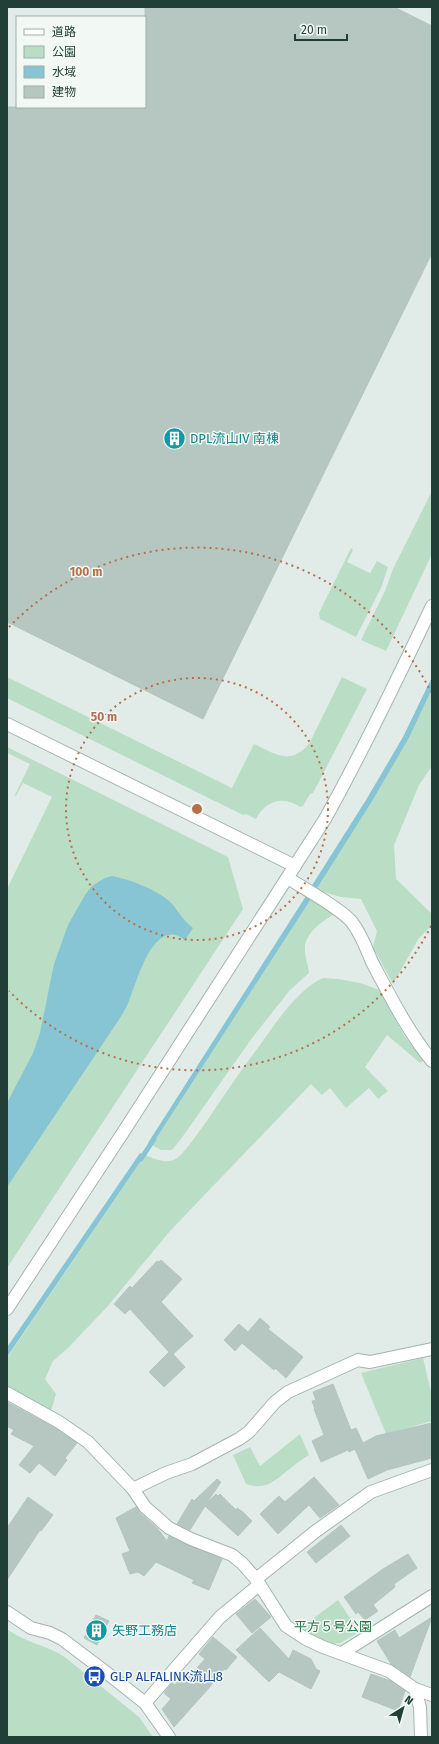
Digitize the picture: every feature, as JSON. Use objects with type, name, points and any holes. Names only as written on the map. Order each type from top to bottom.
[{"type":"street","points":[[7,1309],[129,1125],[325,819],[352,770],[395,685],[432,606]]},
{"type":"street","points":[[7,724],[295,866]]},
{"type":"street","points":[[288,878],[330,904],[351,921],[361,937],[390,997],[411,1033],[432,1061]]},
{"type":"street","points":[[133,1489],[166,1473],[192,1464],[240,1438],[249,1432],[275,1402],[288,1392],[358,1360],[370,1362],[432,1349]]},
{"type":"street","points":[[7,1393],[59,1422],[88,1442],[133,1489],[145,1507],[170,1528],[191,1540],[232,1555],[242,1563],[258,1582],[286,1626],[306,1639],[389,1671],[415,1689],[432,1695]]},
{"type":"street","points":[[145,1703],[220,1617],[316,1530],[371,1492],[432,1470]]},
{"type":"street","points":[[342,1653],[432,1596]]},
{"type":"street","points":[[7,1612],[31,1628],[50,1633],[62,1639],[145,1703],[169,1737]]},
{"type":"street","points":[[415,1689],[420,1707],[421,1737]]},
{"type":"green space","points":[[432,491],[432,554],[386,651],[361,640],[385,591],[393,569]]},
{"type":"green space","points":[[351,548],[353,550],[347,562],[370,573],[377,561],[388,567],[381,588],[356,637],[320,619],[319,613]]},
{"type":"green space","points":[[7,677],[232,788],[254,744],[276,754],[289,756],[295,755],[302,751],[309,744],[342,677],[367,689],[313,793],[310,794],[303,806],[300,807],[287,801],[275,802],[264,808],[256,819],[246,814],[243,815],[7,698]]},
{"type":"green space","points":[[432,689],[432,766],[419,785],[394,845],[396,879],[432,914],[432,925],[419,938],[393,984],[373,947],[377,931],[361,899],[341,897],[316,890],[371,803],[409,738]]},
{"type":"green space","points":[[7,747],[228,857],[243,909],[7,1268],[7,889],[52,797],[23,783],[16,796],[15,795],[30,764],[7,753]]},
{"type":"green space","points":[[311,899],[334,914],[315,929],[307,938],[305,944],[305,955],[309,973],[290,990],[252,1038],[172,1150],[161,1150],[152,1145]]},
{"type":"green space","points":[[323,978],[360,983],[379,990],[405,1037],[424,1060],[420,1063],[387,1035],[365,1067],[388,1091],[378,1099],[369,1088],[346,1108],[330,1088],[322,1095],[311,1084],[170,1231],[107,1307],[68,1348],[53,1361],[45,1379],[56,1394],[51,1411],[7,1386],[7,1358],[145,1155],[157,1160],[169,1161],[181,1155],[286,1009],[304,991]]},
{"type":"green space","points":[[423,1358],[432,1396],[432,1421],[386,1434],[361,1373]]},
{"type":"green space","points":[[300,1434],[309,1455],[270,1483],[260,1486],[246,1484],[233,1455],[250,1447],[260,1466]]},
{"type":"green space","name":"平方５号公園","points":[[338,1600],[359,1632],[340,1643],[332,1644],[299,1629]]},
{"type":"green space","points":[[7,1629],[21,1638],[52,1650],[66,1658],[139,1717],[153,1737],[7,1737]]},
{"type":"water","points":[[432,677],[432,689],[409,738],[371,803],[316,890],[311,887],[366,800],[403,737]]},
{"type":"water","points":[[112,876],[126,879],[157,892],[172,904],[185,921],[193,928],[185,940],[174,935],[164,936],[156,943],[143,965],[128,1003],[120,1018],[7,1187],[7,1103],[33,1053],[40,1033],[54,964],[68,925],[85,895],[92,886],[105,878]]},
{"type":"water","points":[[306,896],[311,899],[152,1145],[148,1143]]},
{"type":"water","points":[[140,1153],[145,1155],[7,1357],[7,1347]]},
{"type":"building","name":"DPL流山IV 南棟","points":[[145,7],[394,7],[432,26],[432,253],[203,719],[7,622],[7,107],[146,108]]},
{"type":"building","points":[[161,1260],[182,1279],[161,1302],[193,1336],[173,1354],[185,1367],[164,1387],[149,1372],[169,1352],[130,1309],[125,1314],[114,1304],[130,1286],[132,1288],[157,1261],[159,1262]]},
{"type":"building","points":[[260,1318],[270,1327],[268,1329],[303,1357],[286,1378],[275,1368],[274,1370],[242,1343],[235,1351],[224,1340],[239,1324],[248,1332]]},
{"type":"building","points":[[333,1384],[351,1430],[356,1428],[363,1443],[376,1436],[432,1423],[432,1458],[387,1470],[368,1479],[355,1449],[349,1452],[348,1450],[321,1462],[312,1441],[324,1435],[314,1409],[312,1401],[316,1400],[313,1392]]},
{"type":"building","points":[[7,1402],[55,1428],[77,1443],[65,1458],[67,1460],[55,1476],[39,1463],[30,1473],[19,1465],[34,1446],[11,1434],[14,1430],[7,1426]]},
{"type":"building","points":[[314,1477],[339,1505],[320,1518],[309,1505],[278,1534],[260,1514],[279,1496],[285,1502]]},
{"type":"building","points":[[217,1479],[221,1482],[206,1504],[216,1494],[218,1496],[220,1494],[236,1510],[237,1508],[243,1512],[252,1521],[238,1536],[205,1506],[190,1530],[177,1524],[192,1499],[194,1501]]},
{"type":"building","points":[[28,1497],[53,1515],[41,1531],[40,1530],[7,1580],[7,1528]]},
{"type":"building","points":[[136,1507],[140,1513],[157,1528],[167,1541],[169,1536],[222,1559],[209,1590],[192,1583],[194,1580],[156,1562],[144,1576],[138,1572],[130,1574],[122,1554],[130,1551],[116,1518]]},
{"type":"building","points":[[341,1525],[350,1536],[316,1563],[307,1552]]},
{"type":"building","points":[[408,1554],[417,1568],[394,1584],[395,1587],[373,1605],[378,1611],[365,1620],[358,1612],[356,1614],[344,1597],[383,1569]]},
{"type":"building","points":[[255,1599],[271,1617],[252,1633],[236,1614]]},
{"type":"building","name":"矢野工務店","points":[[96,1615],[109,1621],[97,1645],[84,1638]]},
{"type":"building","points":[[432,1617],[410,1677],[391,1664],[377,1641],[395,1630],[399,1638]]},
{"type":"building","points":[[260,1628],[289,1659],[293,1650],[311,1659],[316,1669],[320,1671],[311,1689],[279,1672],[269,1682],[236,1650]]},
{"type":"building","points":[[213,1637],[237,1657],[226,1670],[224,1669],[174,1727],[162,1709],[171,1699],[164,1693],[172,1683],[175,1685],[179,1680],[184,1683],[205,1659],[199,1654]]},
{"type":"building","points":[[371,1674],[391,1681],[405,1691],[398,1711],[362,1697]]},
{"type":"waterway","points":[[141,1159],[154,1139]]},
{"type":"place","name":"DPL流山IV 南棟","points":[[174,438]]},
{"type":"place","name":"矢野工務店","points":[[96,1630]]},
{"type":"place","name":"GLP ALFALINK流山8","points":[[94,1676]]}]
